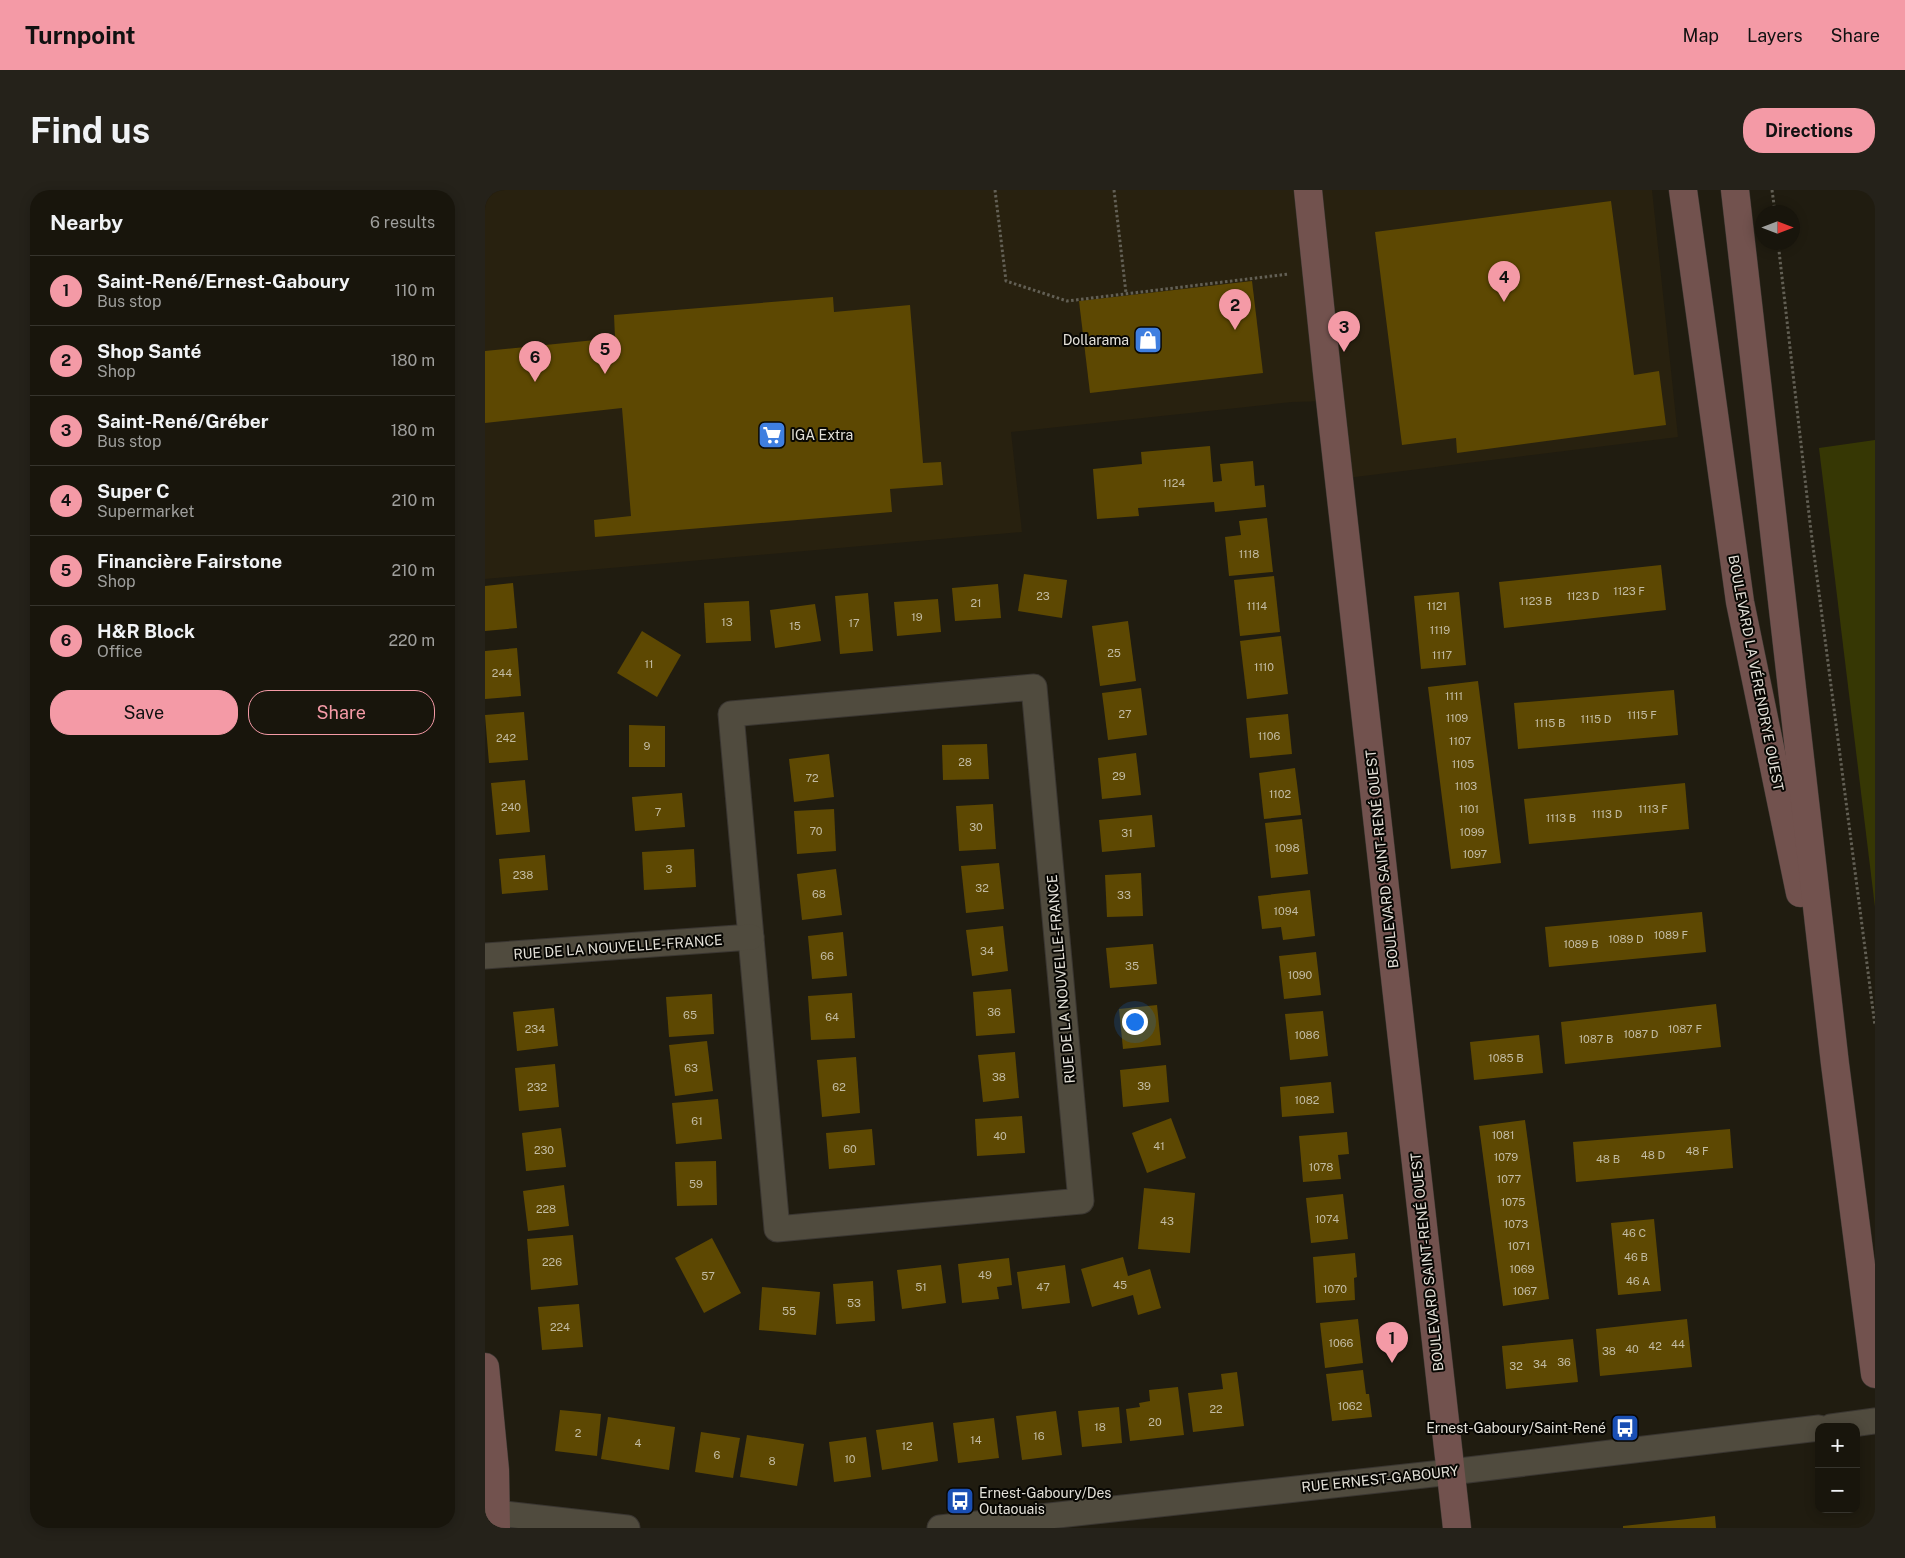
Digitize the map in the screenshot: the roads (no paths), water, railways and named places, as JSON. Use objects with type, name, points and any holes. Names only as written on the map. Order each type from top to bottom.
[{"type":"main road","name":"BOULEVARD SAINT-RENÉ OUEST","points":[[1308,190],[1457,1528]]},
{"type":"main road","name":"BOULEVARD LA VÉRENDRYE OUEST","points":[[1683,190],[1740,602],[1835,1064]]},
{"type":"main road","name":"BOULEVARD LA VÉRENDRYE OUEST","points":[[1735,190],[1835,1064],[1875,1374]]},
{"type":"main road","points":[[1739,190],[1740,236]]},
{"type":"main road","points":[[485,1367],[497,1520]]},
{"type":"street","name":"RUE DE LA NOUVELLE-FRANCE","points":[[1034,686],[1081,1202],[777,1229],[751,937],[731,714],[1034,686]]},
{"type":"street","name":"RUE DE LA NOUVELLE-FRANCE","points":[[485,956],[751,937]]},
{"type":"street","points":[[1860,1423],[1875,1421]]},
{"type":"street","name":"RUE ERNEST-GABOURY","points":[[940,1528],[1451,1472],[1815,1428]]},
{"type":"street","points":[[497,1520],[627,1528]]},
{"type":"place","name":"Super C","points":[[1504,302]]},
{"type":"place","name":"Shop Santé","points":[[1235,330]]},
{"type":"place","name":"Dollarama","points":[[1148,340]]},
{"type":"place","name":"Saint-René/Gréber","points":[[1344,352]]},
{"type":"place","name":"Financière Fairstone","points":[[605,374]]},
{"type":"place","name":"H&R Block","points":[[535,382]]},
{"type":"place","name":"IGA Extra","points":[[772,435]]},
{"type":"place","name":"Saint-René/Ernest-Gaboury","points":[[1392,1363]]},
{"type":"place","name":"Ernest-Gaboury/Saint-René","points":[[1625,1428]]},
{"type":"place","name":"Ernest-Gaboury/Des Outaouais","points":[[960,1501]]}]
